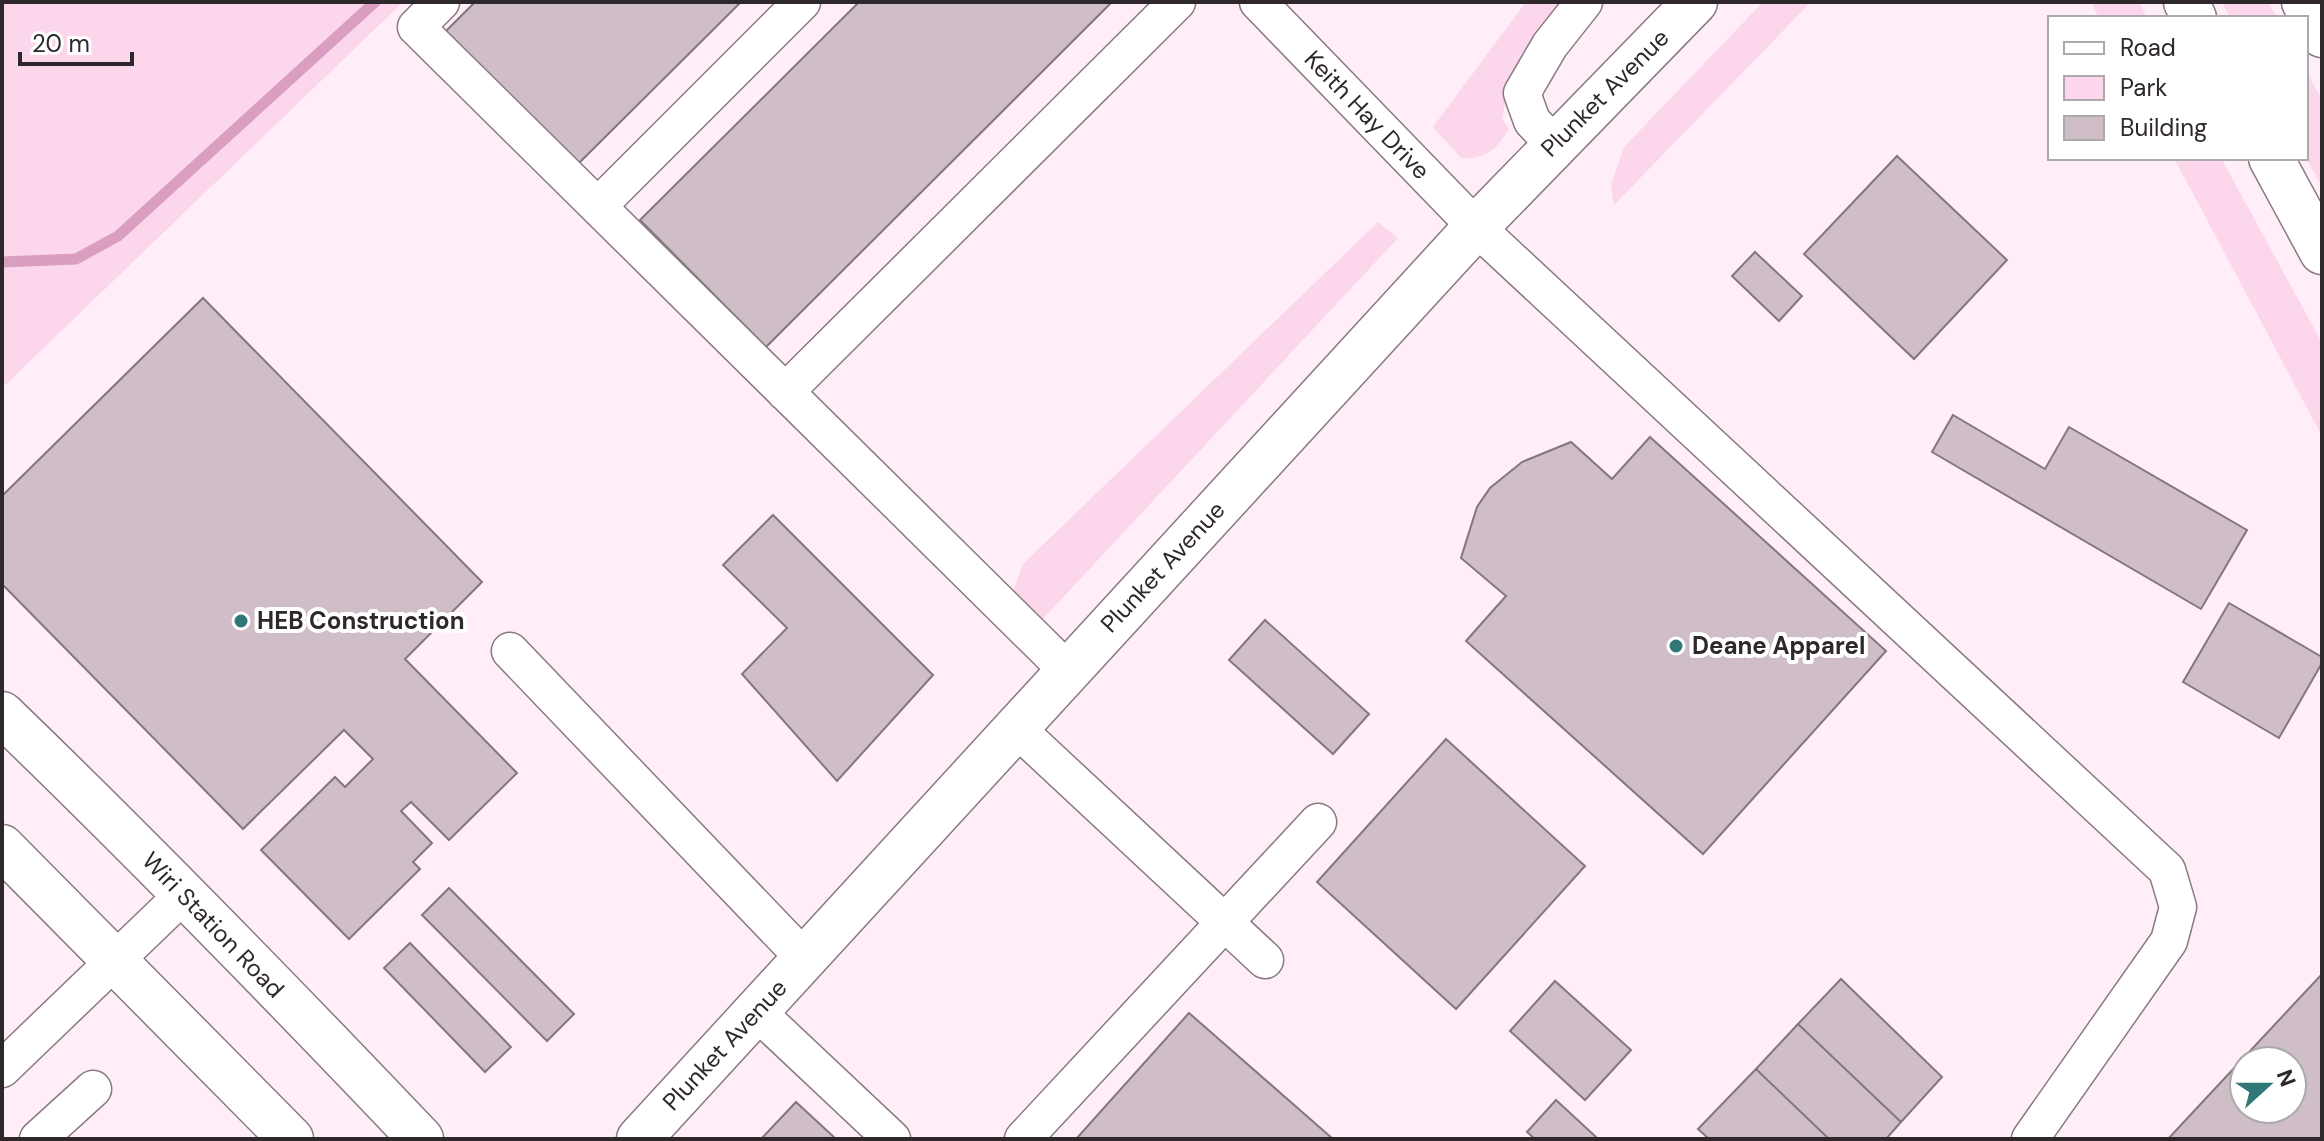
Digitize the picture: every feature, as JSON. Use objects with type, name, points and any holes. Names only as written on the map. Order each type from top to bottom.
[{"type":"main road","name":"Plunket Avenue","points":[[639,1139],[1476,227],[1695,2]]},
{"type":"main road","points":[[2304,2],[2322,35]]},
{"type":"main road","points":[[2272,160],[2322,252]]},
{"type":"main road","name":"Wiri Station Road","points":[[2,714],[137,845],[182,896],[421,1139]]},
{"type":"main road","points":[[2,847],[291,1139]]},
{"type":"street","points":[[441,2],[416,27],[1068,671]]},
{"type":"street","points":[[598,206],[802,2]]},
{"type":"street","points":[[785,392],[1177,2]]},
{"type":"street","name":"Keith Hay Drive","points":[[1258,2],[1476,227],[2167,870],[2178,907],[2169,941],[2030,1139]]},
{"type":"street","points":[[1554,144],[1532,121],[1522,93],[1550,45],[1584,2]]},
{"type":"street","points":[[510,651],[805,959]]},
{"type":"street","points":[[1016,728],[1265,960]]},
{"type":"street","points":[[1023,1139],[1318,822]]},
{"type":"street","points":[[2,1069],[182,896]]},
{"type":"street","points":[[756,1011],[892,1139]]},
{"type":"street","points":[[38,1139],[93,1089]]},
{"type":"green space","points":[[2,2],[403,2],[2,388]]},
{"type":"green space","points":[[1526,2],[1571,2],[1508,88],[1502,119],[1509,129],[1484,155],[1461,158],[1433,127]]},
{"type":"green space","points":[[1763,2],[1811,2],[1614,205],[1611,185],[1624,147]]},
{"type":"green space","points":[[2091,2],[2139,2],[2146,16],[2098,16]]},
{"type":"green space","points":[[2222,2],[2268,2],[2276,16],[2229,16]]},
{"type":"green space","points":[[2308,75],[2322,100],[2322,187],[2307,160]]},
{"type":"green space","points":[[2175,160],[2222,160],[2322,343],[2322,436]]},
{"type":"green space","points":[[1378,222],[1398,238],[1041,621],[1012,594],[1023,564]]},
{"type":"building","points":[[475,2],[741,2],[578,164],[446,31]]},
{"type":"building","points":[[859,2],[1112,2],[766,347],[640,220]]},
{"type":"building","points":[[1897,156],[2007,260],[1914,359],[1804,254]]},
{"type":"building","points":[[1755,252],[1802,296],[1779,321],[1732,276]]},
{"type":"building","name":"HEB Construction","points":[[203,298],[482,582],[405,659],[517,773],[449,840],[411,802],[401,811],[432,843],[413,862],[420,869],[349,939],[261,850],[335,777],[345,787],[373,759],[344,730],[243,829],[2,584],[2,496]]},
{"type":"building","points":[[1953,415],[2045,469],[2069,427],[2247,530],[2201,609],[1932,452]]},
{"type":"building","name":"Deane Apparel","points":[[1650,437],[1886,651],[1703,854],[1466,641],[1506,596],[1461,558],[1477,507],[1490,488],[1522,462],[1571,442],[1612,479]]},
{"type":"building","points":[[773,515],[933,675],[837,781],[742,674],[787,628],[723,565]]},
{"type":"building","points":[[2229,603],[2322,657],[2322,663],[2279,738],[2183,682]]},
{"type":"building","points":[[1265,620],[1369,714],[1333,754],[1229,660]]},
{"type":"building","points":[[1446,739],[1585,866],[1456,1009],[1317,882]]},
{"type":"building","points":[[449,888],[574,1014],[547,1041],[422,915]]},
{"type":"building","points":[[410,943],[511,1047],[485,1072],[384,968]]},
{"type":"building","points":[[2322,974],[2322,1139],[2168,1139],[2228,1075],[2228,1125],[2308,1125],[2308,1045],[2256,1045]]},
{"type":"building","points":[[1841,979],[1942,1077],[1901,1122],[1798,1024]]},
{"type":"building","points":[[1555,981],[1631,1050],[1585,1100],[1510,1031]]},
{"type":"building","points":[[1189,1013],[1333,1139],[1076,1139]]},
{"type":"building","points":[[1798,1024],[1901,1122],[1886,1139],[1829,1139],[1756,1069]]},
{"type":"building","points":[[1756,1069],[1829,1139],[1709,1139],[1698,1129]]},
{"type":"building","points":[[1556,1100],[1596,1137],[1535,1139],[1527,1132]]},
{"type":"building","points":[[796,1102],[836,1139],[761,1139]]},
{"type":"waterway","points":[[2,262],[76,259],[118,236],[375,2]]},
{"type":"place","name":"HEB Construction","points":[[241,621]]},
{"type":"place","name":"Deane Apparel","points":[[1676,646]]}]
